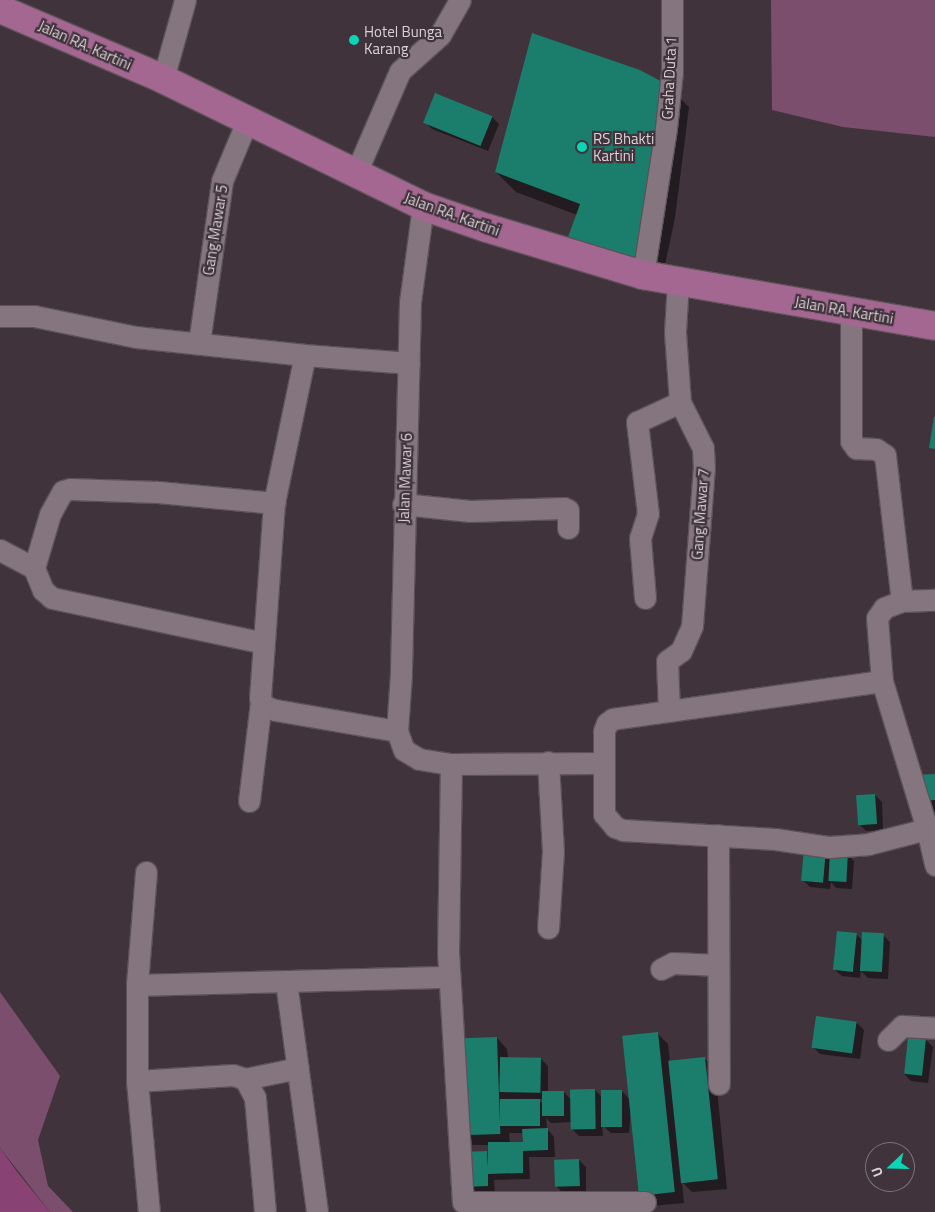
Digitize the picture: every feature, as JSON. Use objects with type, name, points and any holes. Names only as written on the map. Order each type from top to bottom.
[{"type":"main road","name":"Jalan RA. Kartini","points":[[0,9],[163,80],[355,175],[423,206],[643,275],[935,326]]},
{"type":"street","points":[[163,80],[185,0]]},
{"type":"street","points":[[355,175],[400,71],[440,35],[460,0]]},
{"type":"street","name":"Graha Duta 1","points":[[643,275],[666,128],[672,72],[672,0]]},
{"type":"street","name":"Gang Mawar 5","points":[[199,343],[222,181],[247,121]]},
{"type":"street","name":"Jalan Mawar 6","points":[[400,740],[410,302],[423,206]]},
{"type":"street","name":"Gang Mawar 7","points":[[669,711],[667,661],[681,651],[692,626],[704,468],[703,448],[680,402],[675,332],[678,282]]},
{"type":"street","points":[[850,311],[851,441],[856,448],[876,449],[885,454],[902,601]]},
{"type":"street","points":[[0,316],[34,316],[136,337],[304,355],[409,362]]},
{"type":"street","points":[[250,801],[261,702],[263,643],[274,503],[304,355]]},
{"type":"street","points":[[645,598],[640,538],[648,514],[637,422],[680,402]]},
{"type":"street","points":[[263,643],[52,598],[43,590],[34,568],[50,514],[63,491],[70,489],[158,492],[274,503]]},
{"type":"street","points":[[404,504],[470,512],[564,508],[568,510],[568,528]]},
{"type":"street","points":[[0,550],[34,568]]},
{"type":"street","points":[[882,681],[621,717],[607,723],[603,763],[604,814],[616,827],[718,835],[829,847],[868,844],[932,846],[882,681],[877,618],[884,608],[902,601],[935,600]]},
{"type":"street","points":[[261,702],[275,710],[400,740],[419,758],[451,764],[603,763]]},
{"type":"street","points":[[548,762],[553,851],[548,928]]},
{"type":"street","points":[[451,764],[449,977],[463,1207],[645,1202]]},
{"type":"street","points":[[718,835],[719,1084]]},
{"type":"street","points":[[146,872],[138,985],[137,1081],[149,1212]]},
{"type":"street","points":[[661,968],[673,963],[718,965]]},
{"type":"street","points":[[138,985],[449,977]]},
{"type":"street","points":[[286,982],[316,1212]]},
{"type":"street","points":[[888,1040],[902,1026],[935,1028]]},
{"type":"street","points":[[137,1081],[233,1075],[245,1078],[298,1068]]},
{"type":"street","points":[[245,1078],[255,1098],[265,1212]]},
{"type":"shaded area","points":[[771,0],[935,0],[935,137],[843,127],[772,110]]},
{"type":"shaded area","points":[[0,992],[60,1076],[38,1140],[48,1186],[73,1212],[50,1212],[0,1148]]},
{"type":"shaded area","points":[[0,1148],[18,1173],[50,1212],[0,1212]]},
{"type":"building","name":"RS Bhakti Kartini","points":[[532,33],[640,70],[670,86],[640,274],[563,251],[580,204],[495,172]]},
{"type":"building","points":[[435,93],[492,116],[480,146],[423,123]]},
{"type":"building","points":[[935,417],[935,449],[929,448]]},
{"type":"building","points":[[935,774],[935,800],[925,801],[916,775]]},
{"type":"building","points":[[875,794],[877,824],[858,825],[856,795]]},
{"type":"building","points":[[804,848],[826,850],[823,883],[801,881]]},
{"type":"building","points":[[830,851],[848,852],[846,882],[828,881]]},
{"type":"building","points":[[837,931],[857,933],[853,972],[833,970]]},
{"type":"building","points":[[862,932],[884,933],[882,972],[860,971]]},
{"type":"building","points":[[816,1016],[857,1022],[852,1053],[812,1048]]},
{"type":"building","points":[[658,1032],[675,1192],[639,1196],[622,1036]]},
{"type":"building","points":[[497,1037],[500,1134],[460,1135],[457,1038]]},
{"type":"building","points":[[908,1037],[926,1039],[922,1076],[904,1074]]},
{"type":"building","points":[[500,1057],[541,1058],[540,1093],[499,1092]]},
{"type":"building","points":[[705,1057],[718,1179],[681,1183],[668,1061]]},
{"type":"building","points":[[570,1089],[595,1089],[596,1129],[571,1129]]},
{"type":"building","points":[[601,1090],[622,1090],[622,1127],[601,1127]]},
{"type":"building","points":[[542,1091],[564,1091],[564,1116],[542,1116]]},
{"type":"building","points":[[500,1099],[540,1099],[540,1126],[500,1126]]},
{"type":"building","points":[[548,1128],[548,1150],[523,1151],[523,1173],[488,1174],[488,1186],[463,1187],[462,1152],[487,1151],[488,1167],[488,1142],[523,1142],[522,1129]]},
{"type":"building","points":[[579,1159],[580,1186],[555,1187],[554,1160]]},
{"type":"place","name":"Hotel Bunga Karang","points":[[354,40]]},
{"type":"place","name":"RS Bhakti Kartini","points":[[582,147]]}]
